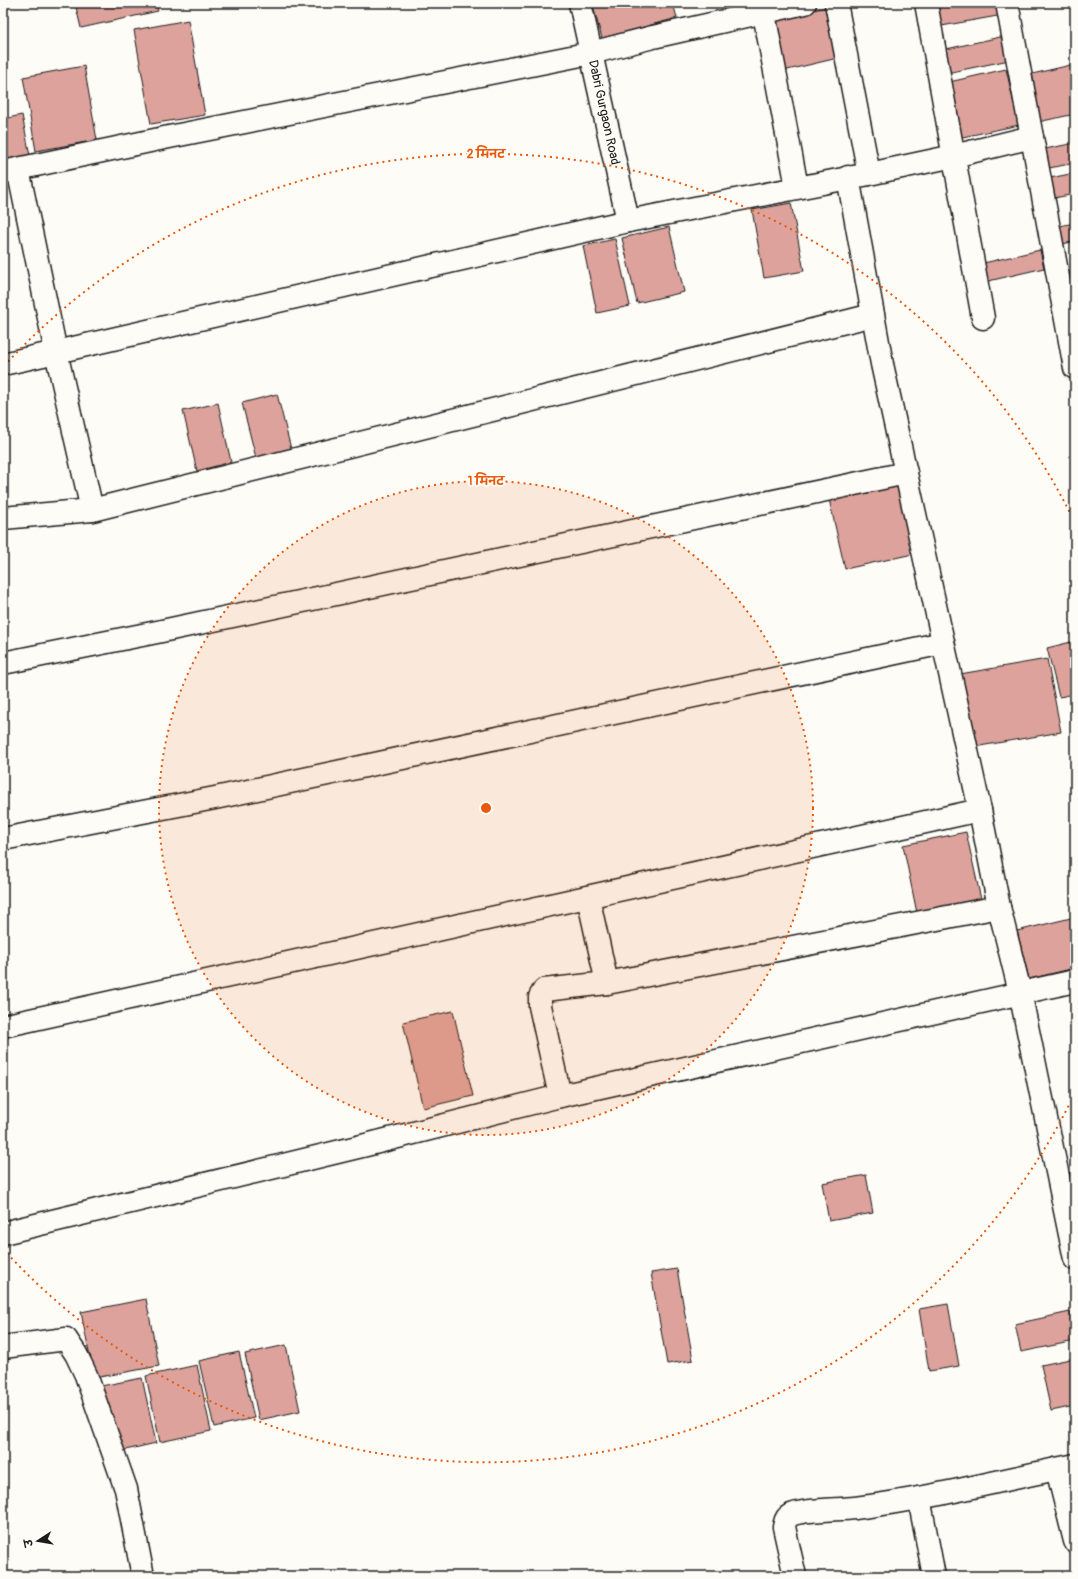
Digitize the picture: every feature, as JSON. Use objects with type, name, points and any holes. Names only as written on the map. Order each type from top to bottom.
[{"type":"street","name":"Dabri Gurgaon Road","points":[[580,3],[628,221]]},
{"type":"street","points":[[92,510],[56,352],[11,171],[591,53],[763,8],[804,3]]},
{"type":"street","points":[[836,3],[869,174]]},
{"type":"street","points":[[926,3],[982,318]]},
{"type":"street","points":[[1007,3],[1075,368]]},
{"type":"street","points":[[763,8],[797,187]]},
{"type":"street","points":[[3,364],[628,221],[869,174],[954,156],[1032,136]]},
{"type":"street","points":[[848,177],[873,315],[906,473],[980,810],[999,907],[1020,992],[1075,1259]]},
{"type":"street","points":[[3,518],[92,510],[873,315]]},
{"type":"street","points":[[3,663],[165,631],[906,473]]},
{"type":"street","points":[[3,839],[230,794],[943,643]]},
{"type":"street","points":[[3,1026],[980,810]]},
{"type":"street","points":[[588,897],[607,983]]},
{"type":"street","points":[[560,1096],[540,1006],[540,996],[544,990],[607,983],[999,907]]},
{"type":"street","points":[[3,1233],[359,1147],[560,1096],[949,1010],[1020,992],[1075,981]]},
{"type":"street","points":[[3,1347],[66,1339],[76,1354],[86,1375],[126,1489],[143,1576]]},
{"type":"street","points":[[794,1576],[784,1527],[785,1519],[789,1516],[824,1510],[870,1506],[919,1498],[1066,1467],[1075,1541]]},
{"type":"street","points":[[919,1498],[934,1576]]},
{"type":"building","points":[[75,3],[156,3],[158,11],[81,28]]},
{"type":"building","points":[[592,3],[673,3],[677,18],[602,38]]},
{"type":"building","points":[[932,3],[1001,3],[1003,15],[936,27]]},
{"type":"building","points":[[830,6],[842,57],[783,71],[771,21]]},
{"type":"building","points":[[188,20],[205,115],[151,124],[134,30]]},
{"type":"building","points":[[1009,35],[1014,59],[947,73],[942,50]]},
{"type":"building","points":[[1075,64],[1075,114],[1038,122],[1028,75]]},
{"type":"building","points":[[84,66],[97,140],[36,151],[23,77]]},
{"type":"building","points":[[1006,69],[1019,125],[958,138],[945,83]]},
{"type":"building","points":[[22,115],[30,156],[3,162],[3,119]]},
{"type":"building","points":[[1075,143],[1075,163],[1044,169],[1040,150]]},
{"type":"building","points":[[1075,173],[1075,194],[1054,198],[1050,178]]},
{"type":"building","points":[[791,203],[804,271],[764,278],[752,210]]},
{"type":"building","points":[[1075,223],[1075,241],[1063,244],[1059,226]]},
{"type":"building","points":[[669,227],[684,292],[637,303],[622,238]]},
{"type":"building","points":[[615,239],[630,306],[597,313],[583,246]]},
{"type":"building","points":[[1040,250],[1044,268],[980,283],[975,265]]},
{"type":"building","points":[[277,394],[291,449],[256,458],[242,403]]},
{"type":"building","points":[[218,403],[231,462],[197,471],[183,411]]},
{"type":"building","points":[[897,484],[913,554],[845,569],[829,499]]},
{"type":"building","points":[[1075,641],[1075,694],[1059,697],[1047,648]]},
{"type":"building","points":[[1047,659],[1061,732],[974,747],[960,674]]},
{"type":"building","points":[[966,832],[982,904],[918,918],[903,845]]},
{"type":"building","points":[[1075,917],[1075,968],[1029,979],[1017,931]]},
{"type":"building","points":[[453,1011],[473,1096],[423,1108],[403,1022]]},
{"type":"building","points":[[866,1175],[873,1213],[829,1221],[822,1183]]},
{"type":"building","points":[[677,1269],[693,1360],[667,1364],[651,1273]]},
{"type":"building","points":[[146,1299],[159,1366],[94,1378],[81,1312]]},
{"type":"building","points":[[948,1304],[959,1366],[929,1371],[919,1309]]},
{"type":"building","points":[[1070,1312],[1075,1341],[1021,1352],[1015,1324]]},
{"type":"building","points":[[286,1345],[300,1411],[259,1420],[245,1354]]},
{"type":"building","points":[[239,1352],[254,1418],[214,1427],[199,1361]]},
{"type":"building","points":[[1075,1358],[1075,1406],[1051,1411],[1041,1365]]},
{"type":"building","points":[[197,1365],[211,1431],[160,1442],[146,1376]]},
{"type":"building","points":[[142,1378],[156,1443],[117,1452],[101,1386]]}]
